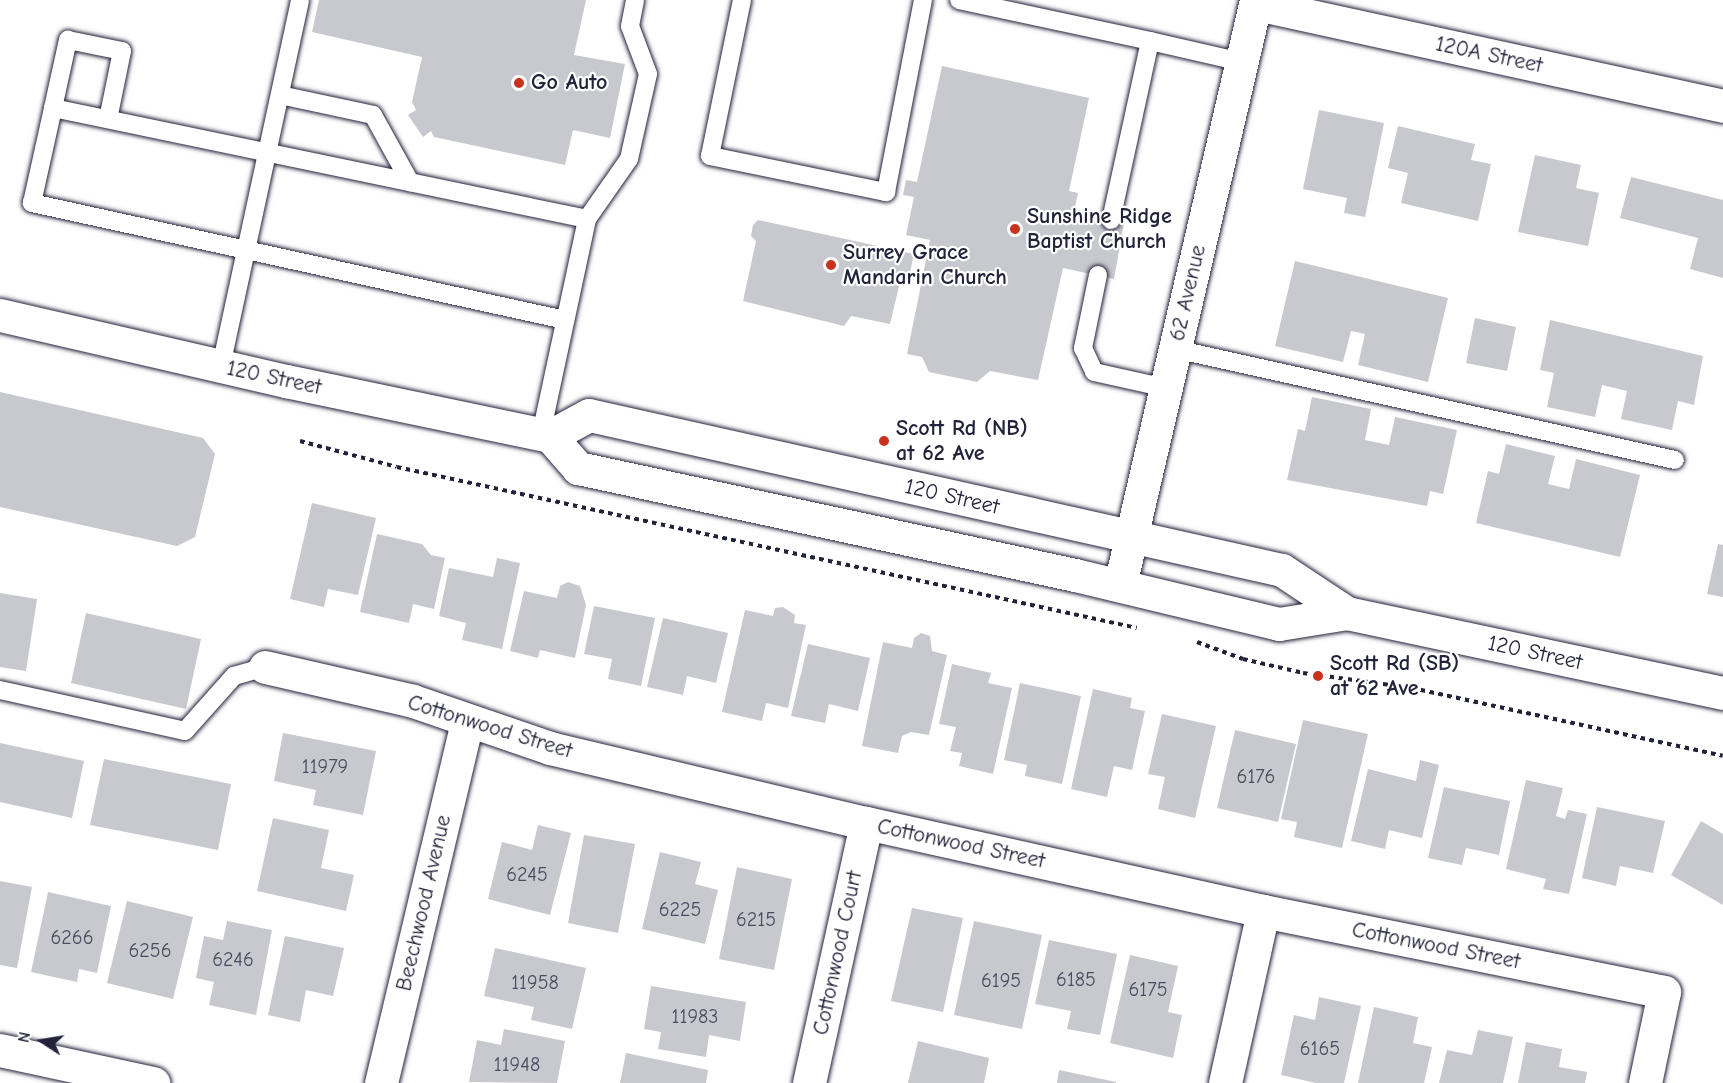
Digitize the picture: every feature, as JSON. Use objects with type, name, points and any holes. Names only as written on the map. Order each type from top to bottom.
[{"type":"street","name":"62 Avenue","points":[[1120,585],[1256,2]]},
{"type":"street","name":"120A Street","points":[[1256,2],[1723,106]]},
{"type":"street","name":"120 Street","points":[[0,315],[221,366],[545,435],[578,468],[1120,585],[1279,624],[1347,613],[1723,693]]},
{"type":"street","name":"120 Street","points":[[545,435],[590,415],[1282,570],[1347,613]]},
{"type":"street","name":"Cottonwood Street","points":[[265,667],[413,701],[466,722],[550,748],[866,824],[1263,911],[1664,992],[1645,1083]]},
{"type":"street","name":"Beechwood Avenue","points":[[381,1083],[466,722]]},
{"type":"street","name":"Cottonwood Court","points":[[809,1083],[866,824]]},
{"type":"street","points":[[1225,1083],[1263,911]]},
{"type":"street","points":[[0,1050],[153,1083]]},
{"type":"lane","points":[[221,366],[300,0]]},
{"type":"lane","points":[[545,435],[565,320],[587,219],[629,159],[648,75],[630,26],[635,0]]},
{"type":"lane","points":[[742,0],[710,156],[886,192],[923,0]]},
{"type":"lane","points":[[959,0],[1242,62]]},
{"type":"lane","points":[[108,119],[122,51],[68,40],[32,203],[565,320]]},
{"type":"lane","points":[[1111,220],[1150,41]]},
{"type":"lane","points":[[280,95],[373,115],[410,182]]},
{"type":"lane","points":[[53,108],[587,219]]},
{"type":"lane","points":[[1098,275],[1083,348],[1094,372],[1166,388]]},
{"type":"lane","points":[[1175,349],[1675,460]]},
{"type":"lane","points":[[0,690],[185,731],[234,676],[265,667]]},
{"type":"path","points":[[300,441],[397,467],[1146,629]]},
{"type":"path","points":[[1192,640],[1243,659],[1303,674],[1412,688],[1723,756]]},
{"type":"building","name":"Go Auto","points":[[319,0],[586,0],[574,55],[625,64],[610,138],[573,130],[565,165],[434,137],[431,131],[423,137],[408,115],[416,110],[412,102],[422,57],[312,32]]},
{"type":"building","name":"Sunshine Ridge Baptist Church","points":[[942,66],[1089,98],[1069,191],[1078,193],[1074,212],[1124,223],[1114,279],[1063,268],[1038,380],[990,371],[977,382],[929,372],[922,357],[907,354],[930,240],[906,235],[914,197],[903,195],[906,180],[917,182]]},
{"type":"building","points":[[1319,110],[1384,123],[1365,217],[1344,213],[1347,198],[1303,189]]},
{"type":"building","points":[[1398,126],[1475,144],[1471,160],[1491,164],[1478,221],[1401,203],[1408,173],[1388,168]]},
{"type":"building","points":[[1535,155],[1581,165],[1576,188],[1599,193],[1588,246],[1518,232]]},
{"type":"building","points":[[1631,177],[1723,200],[1723,278],[1690,269],[1698,238],[1620,218]]},
{"type":"building","name":"Surrey Grace Mandarin Church","points":[[758,220],[914,254],[909,277],[901,278],[890,324],[851,316],[844,326],[743,301],[756,241],[751,236],[753,225]]},
{"type":"building","points":[[1295,261],[1448,298],[1428,382],[1358,365],[1365,334],[1351,331],[1343,362],[1275,346]]},
{"type":"building","points":[[1475,318],[1516,327],[1507,371],[1466,363]]},
{"type":"building","points":[[1550,320],[1703,356],[1694,405],[1678,401],[1672,430],[1621,419],[1627,391],[1602,385],[1595,417],[1547,407],[1554,373],[1540,370]]},
{"type":"building","points":[[0,392],[203,438],[215,454],[195,537],[177,546],[0,507]]},
{"type":"building","points":[[1312,397],[1371,409],[1365,440],[1389,445],[1395,417],[1457,430],[1443,494],[1430,491],[1427,506],[1287,480],[1298,429],[1305,431]]},
{"type":"building","points":[[1506,444],[1555,456],[1548,484],[1569,489],[1576,459],[1640,475],[1620,557],[1476,523],[1488,471],[1499,474]]},
{"type":"building","points":[[312,503],[376,518],[358,595],[328,589],[324,607],[290,599]]},
{"type":"building","points":[[377,534],[422,544],[431,555],[445,558],[434,609],[413,604],[409,623],[360,612]]},
{"type":"building","points":[[1718,544],[1723,545],[1723,597],[1707,594]]},
{"type":"building","points":[[497,558],[520,563],[502,649],[462,640],[466,623],[439,616],[449,568],[493,577]]},
{"type":"building","points":[[568,582],[580,586],[586,605],[575,658],[540,650],[538,658],[510,651],[524,591],[557,598],[560,586]]},
{"type":"building","points":[[0,593],[37,599],[26,671],[0,667]]},
{"type":"building","points":[[594,606],[655,618],[641,686],[608,679],[612,659],[584,654]]},
{"type":"building","points":[[783,607],[795,615],[794,623],[806,625],[788,708],[766,703],[762,721],[722,712],[745,610],[773,616],[775,608]]},
{"type":"building","points":[[86,613],[201,639],[186,709],[71,683]]},
{"type":"building","points":[[663,618],[728,633],[716,683],[687,676],[683,695],[647,687]]},
{"type":"building","points":[[921,633],[930,636],[932,651],[947,655],[929,735],[911,732],[902,736],[898,753],[862,746],[883,642],[912,648],[914,638]]},
{"type":"building","points":[[808,644],[870,658],[858,711],[829,704],[825,723],[791,716]]},
{"type":"building","points":[[952,664],[991,673],[988,683],[1012,688],[993,774],[959,766],[962,753],[950,751],[956,727],[939,724]]},
{"type":"building","points":[[1020,683],[1081,696],[1062,784],[1025,776],[1027,765],[1004,760]]},
{"type":"building","points":[[1093,689],[1132,698],[1130,708],[1145,711],[1132,770],[1114,766],[1107,797],[1071,789]]},
{"type":"building","points":[[1162,714],[1216,726],[1195,818],[1158,809],[1165,777],[1148,774]]},
{"type":"building","points":[[1303,720],[1368,734],[1342,848],[1294,837],[1297,822],[1281,819]]},
{"type":"building","points":[[1235,730],[1296,744],[1278,822],[1217,808]]},
{"type":"building","points":[[283,733],[376,751],[363,815],[313,805],[316,790],[274,781]]},
{"type":"building","points":[[0,743],[84,761],[72,818],[0,802]]},
{"type":"building","points":[[104,759],[231,784],[218,850],[90,825]]},
{"type":"building","points":[[1420,760],[1439,765],[1422,838],[1389,830],[1385,849],[1351,841],[1368,769],[1416,781]]},
{"type":"building","points":[[1526,780],[1563,788],[1556,816],[1565,819],[1568,810],[1587,814],[1569,894],[1543,889],[1546,879],[1506,869]]},
{"type":"building","points":[[1444,787],[1510,801],[1499,855],[1466,848],[1462,865],[1428,858]]},
{"type":"building","points":[[1597,807],[1665,821],[1653,873],[1620,866],[1616,886],[1582,878]]},
{"type":"building","points":[[273,818],[329,830],[321,868],[354,875],[346,911],[257,891]]},
{"type":"building","points":[[1701,821],[1723,834],[1723,905],[1671,875]]},
{"type":"building","points":[[538,825],[571,833],[550,915],[488,899],[502,842],[532,850]]},
{"type":"building","points":[[584,835],[635,844],[618,933],[568,923]]},
{"type":"building","points":[[660,852],[701,862],[695,884],[718,890],[705,944],[642,929]]},
{"type":"building","points":[[737,867],[792,879],[774,970],[719,959]]},
{"type":"building","points":[[0,881],[32,887],[17,968],[0,965]]},
{"type":"building","points":[[48,892],[111,906],[97,973],[79,969],[77,982],[31,972]]},
{"type":"building","points":[[127,901],[193,917],[173,999],[107,983]]},
{"type":"building","points":[[912,908],[963,918],[943,1012],[891,1001]]},
{"type":"building","points":[[227,921],[272,930],[256,1015],[209,1005],[214,982],[196,978],[204,936],[223,940]]},
{"type":"building","points":[[974,921],[1042,935],[1022,1029],[954,1015]]},
{"type":"building","points":[[285,936],[344,948],[333,996],[306,990],[300,1022],[268,1015]]},
{"type":"building","points":[[1049,940],[1117,954],[1100,1035],[1067,1029],[1071,1011],[1035,1004]]},
{"type":"building","points":[[495,948],[586,968],[572,1029],[531,1020],[534,1007],[484,996]]},
{"type":"building","points":[[1130,955],[1178,966],[1168,1012],[1182,1015],[1173,1058],[1110,1043]]},
{"type":"building","points":[[651,986],[746,1002],[740,1041],[709,1035],[706,1057],[658,1049],[661,1032],[644,1029]]},
{"type":"building","points":[[1319,997],[1361,1006],[1344,1083],[1316,1083],[1281,1075],[1294,1015],[1315,1020]]},
{"type":"building","points":[[1374,1007],[1418,1017],[1413,1043],[1432,1047],[1424,1083],[1358,1083]]},
{"type":"building","points":[[504,1029],[565,1041],[557,1083],[469,1082],[477,1040],[501,1045]]},
{"type":"building","points":[[1478,1030],[1513,1037],[1503,1083],[1439,1083],[1447,1050],[1472,1055]]},
{"type":"building","points":[[918,1041],[989,1058],[984,1083],[908,1083]]},
{"type":"building","points":[[1526,1042],[1562,1049],[1559,1067],[1587,1072],[1585,1083],[1518,1083]]},
{"type":"building","points":[[626,1053],[708,1070],[706,1083],[620,1083]]},
{"type":"building","points":[[1059,1070],[1116,1082],[1116,1083],[1057,1083]]},
{"type":"place","name":"Go Auto","points":[[519,83]]},
{"type":"place","name":"Sunshine Ridge Baptist Church","points":[[1015,229]]},
{"type":"place","name":"Surrey Grace Mandarin Church","points":[[831,265]]},
{"type":"place","name":"Scott Rd (NB) at 62 Ave","points":[[884,441]]},
{"type":"place","name":"Scott Rd (SB) at 62 Ave","points":[[1318,676]]}]
